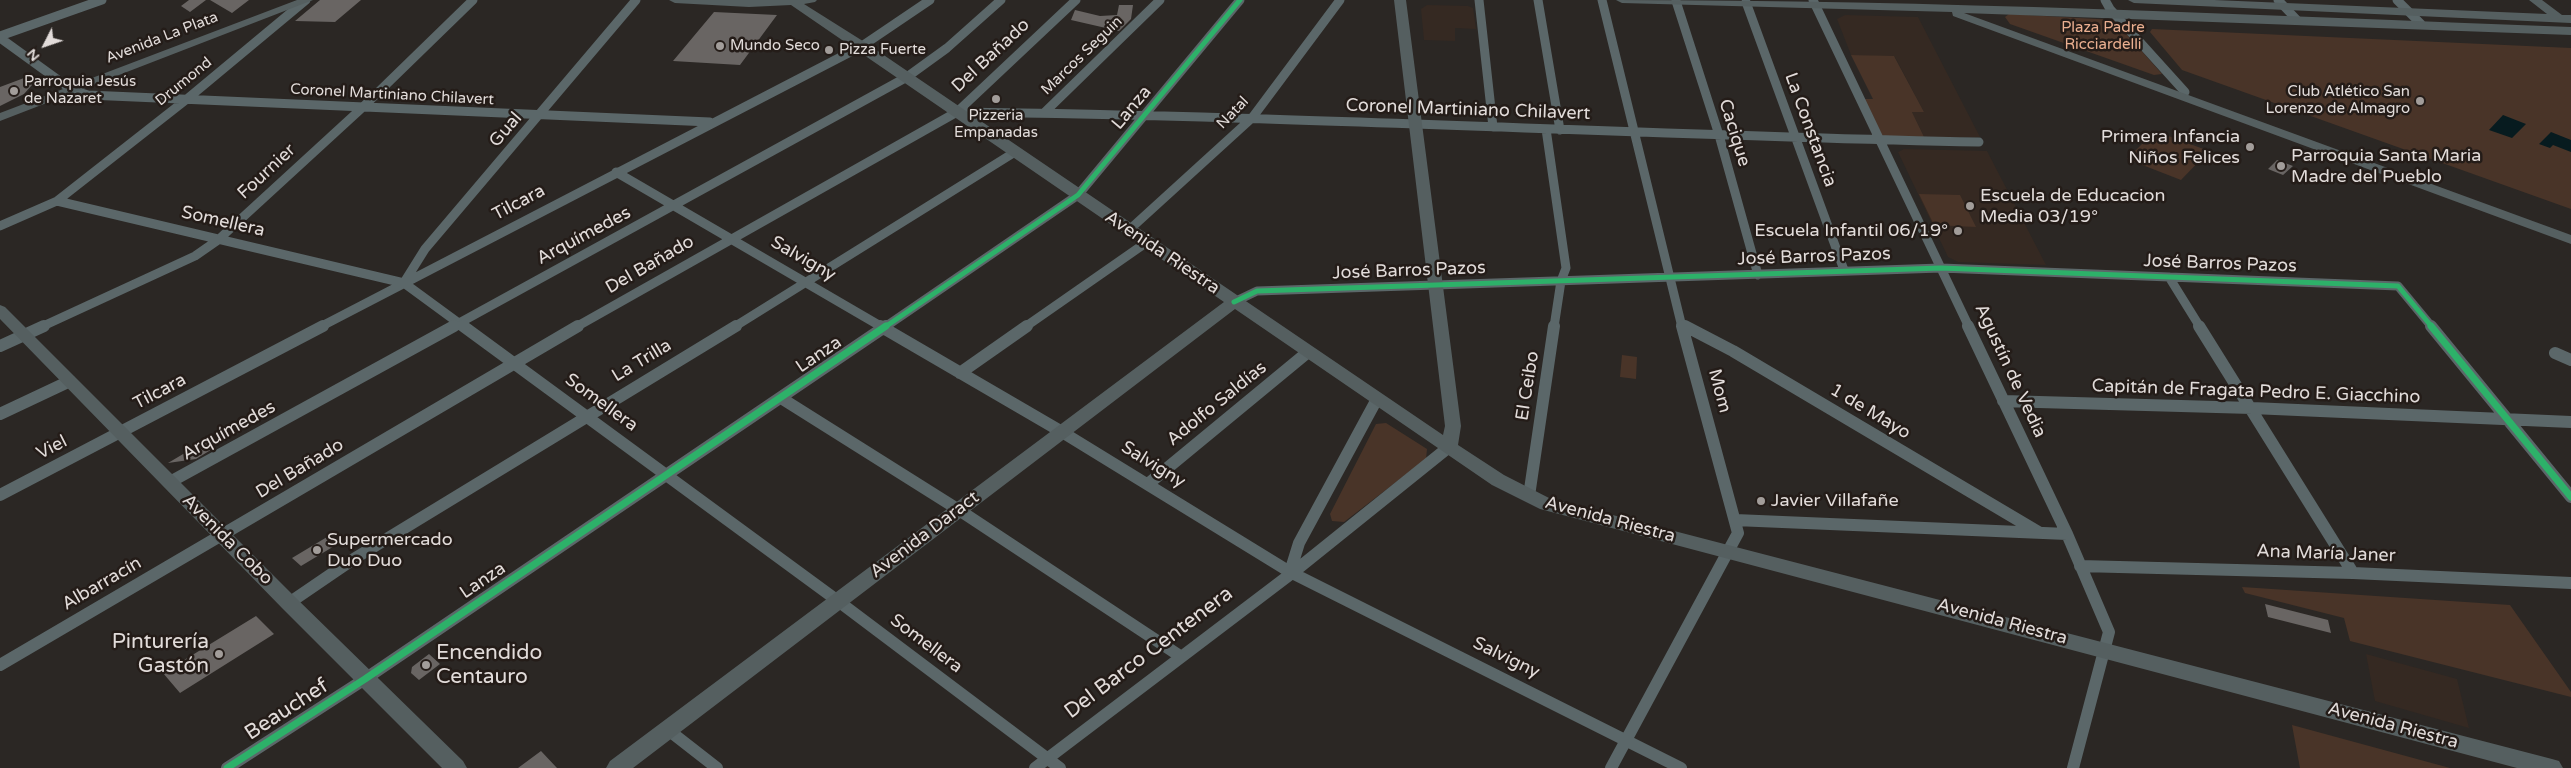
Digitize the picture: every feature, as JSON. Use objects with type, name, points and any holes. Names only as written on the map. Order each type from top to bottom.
[{"type":"main road","name":"Avenida La Plata","points":[[0,117],[68,87],[290,0]]},
{"type":"main road","name":"Avenida La Plata","points":[[0,109],[68,87],[306,0]]},
{"type":"main road","points":[[675,0],[749,4],[811,0]]},
{"type":"main road","name":"Avenida Riestra","points":[[794,0],[809,14],[862,46],[1377,399],[1498,480],[1529,496],[1579,513],[2552,768]]},
{"type":"main road","points":[[1400,0],[1437,284],[1453,426],[1449,447]]},
{"type":"main road","points":[[1622,0],[1938,4]]},
{"type":"main road","points":[[1816,3],[1884,0]]},
{"type":"main road","points":[[1920,0],[1938,4],[2185,92],[2571,234]]},
{"type":"main road","points":[[1958,11],[1970,0]]},
{"type":"main road","points":[[2134,0],[2282,3],[2565,19]]},
{"type":"main road","points":[[1958,11],[2114,13],[2571,31],[2565,19],[2535,0]]},
{"type":"main road","points":[[1958,11],[2571,240]]},
{"type":"main road","name":"Avenida Daract","points":[[617,768],[1234,302]]},
{"type":"main road","name":"Avenida Cobo","points":[[0,310],[289,603],[456,768]]},
{"type":"street","points":[[0,37],[102,0]]},
{"type":"street","name":"Drumond","points":[[0,226],[57,201],[188,99],[306,0]]},
{"type":"street","name":"Fournier","points":[[0,346],[195,256],[218,240],[363,107],[473,0]]},
{"type":"street","name":"Gual","points":[[404,282],[425,249],[636,0]]},
{"type":"street","name":"Tilcara","points":[[121,433],[404,282],[862,46],[896,25],[930,0]]},
{"type":"street","name":"Arquímedes","points":[[170,482],[907,77],[947,48],[1001,0]]},
{"type":"street","name":"Del Bañado","points":[[223,536],[514,362],[956,112],[991,82],[1076,0]]},
{"type":"street","name":"Marcos Seguin","points":[[1046,111],[1160,0]]},
{"type":"street","name":"Lanza","points":[[366,679],[1078,195],[1240,0]]},
{"type":"street","name":"Natal","points":[[1129,230],[1252,118],[1340,0]]},
{"type":"street","points":[[1479,0],[1493,127]]},
{"type":"street","points":[[1538,0],[1560,130]]},
{"type":"street","name":"Mom","points":[[1602,0],[1669,278],[1738,533],[1730,552],[1611,768]]},
{"type":"street","points":[[2105,0],[2114,13],[2185,92]]},
{"type":"street","points":[[2397,0],[2421,24]]},
{"type":"street","name":"Cacique","points":[[1676,1],[1719,135],[1758,275]]},
{"type":"street","name":"La Constancia","points":[[1746,2],[1844,270]]},
{"type":"street","name":"Agustín de Vedia","points":[[1816,3],[1878,139],[2067,534],[2109,632],[2106,650],[2073,768]]},
{"type":"street","points":[[2282,3],[2297,20]]},
{"type":"street","points":[[0,37],[68,87]]},
{"type":"street","name":"Coronel Martiniano Chilavert","points":[[68,87],[88,95],[712,122]]},
{"type":"street","name":"Coronel Martiniano Chilavert","points":[[956,112],[1046,111],[1796,138],[1979,142]]},
{"type":"street","name":"El Ceibo","points":[[1529,496],[1561,281],[1566,268],[1546,129]]},
{"type":"street","name":"La Trilla","points":[[289,603],[352,560],[1015,152]]},
{"type":"street","name":"Salvigny","points":[[616,172],[1062,432],[1290,572],[1627,738],[1681,768]]},
{"type":"street","name":"Somellera","points":[[57,201],[404,282],[838,601],[1040,764],[1060,768]]},
{"type":"street","points":[[960,373],[1147,242]]},
{"type":"street","name":"José Barros Pazos","points":[[1234,302],[1257,291],[1941,268],[2398,286],[2507,420]]},
{"type":"street","points":[[2170,277],[2353,573]]},
{"type":"street","name":"1 de Mayo","points":[[1681,324],[1733,351],[2040,533]]},
{"type":"street","name":"Adolfo Saldías","points":[[1148,484],[1308,352]]},
{"type":"street","points":[[2554,353],[2571,360]]},
{"type":"street","points":[[0,414],[70,380]]},
{"type":"street","points":[[781,398],[959,510],[1180,656]]},
{"type":"street","points":[[1290,572],[1299,542],[1377,399]]},
{"type":"street","name":"Capitán de Fragata Pedro E. Giacchino","points":[[2003,401],[2252,408],[2571,422]]},
{"type":"street","points":[[2507,420],[2571,497]]},
{"type":"street","name":"Viel","points":[[0,495],[121,433]]},
{"type":"street","name":"Del Barco Centenera","points":[[1040,764],[1290,572],[1340,537],[1449,447]]},
{"type":"street","points":[[1736,520],[2067,534]]},
{"type":"street","name":"Albarracín","points":[[0,665],[223,536]]},
{"type":"street","name":"Ana María Janer","points":[[2080,566],[2353,573],[2571,583]]},
{"type":"street","name":"Beauchef","points":[[227,768],[366,679]]},
{"type":"street","points":[[667,730],[717,768]]},
{"type":"shaded area","points":[[1427,5],[1468,6],[1473,8],[1476,29],[1455,28],[1455,41],[1424,40],[1421,9]]},
{"type":"shaded area","points":[[1845,15],[1918,17],[1980,137],[1925,139],[1912,112],[1924,112],[1895,57],[1851,55],[1837,19]]},
{"type":"shaded area","name":"Escuela de Educacion Media 03/19°","points":[[1904,149],[1987,151],[2046,265],[1958,262],[1948,257],[1898,152]]},
{"type":"shaded area","points":[[2366,654],[2457,679],[2469,728],[2375,701]]},
{"type":"green space","name":"Plaza Padre Ricciardelli","points":[[2009,14],[2114,20],[2162,74],[2154,75],[2010,24],[2005,17]]},
{"type":"green space","name":"Club Atlético San Lorenzo de Almagro","points":[[2152,29],[2571,48],[2571,209],[2182,70],[2150,32]]},
{"type":"green space","points":[[1851,55],[1894,56],[1924,112],[1912,112],[1925,139],[1881,137],[1864,99],[1873,99]]},
{"type":"green space","points":[[2155,131],[2209,151],[2181,180],[2127,159]]},
{"type":"green space","points":[[1919,194],[1960,195],[1976,227],[1934,225]]},
{"type":"green space","points":[[1622,355],[1637,357],[1636,379],[1620,377]]},
{"type":"green space","points":[[1386,423],[1427,449],[1426,459],[1344,522],[1332,521],[1330,514],[1376,424]]},
{"type":"green space","points":[[2242,587],[2510,605],[2571,692],[2571,697],[2350,641],[2344,618],[2245,593]]},
{"type":"green space","points":[[2292,725],[2450,768],[2300,768]]},
{"type":"water","points":[[2503,115],[2526,124],[2512,138],[2489,130]]},
{"type":"water","points":[[2551,132],[2571,140],[2571,152],[2553,145],[2550,148],[2539,144]]},
{"type":"building","points":[[189,0],[206,0],[190,12],[181,6]]},
{"type":"building","points":[[210,0],[249,0],[232,13]]},
{"type":"building","points":[[320,0],[361,0],[335,22],[295,21]]},
{"type":"building","points":[[1119,5],[1133,5],[1131,19],[1119,31],[1071,20],[1075,10],[1100,16],[1117,15]]},
{"type":"building","name":"Mundo Seco","points":[[714,12],[777,15],[740,65],[673,61]]},
{"type":"building","name":"Parroquia Jesús de Nazaret","points":[[32,75],[32,85],[24,94],[0,106],[0,87]]},
{"type":"building","name":"Parroquia Santa Maria Madre del Pueblo","points":[[2277,160],[2293,166],[2283,175],[2268,169]]},
{"type":"building","points":[[205,441],[214,448],[196,459],[168,463]]},
{"type":"building","name":"Supermercado Duo Duo","points":[[332,534],[341,542],[301,566],[292,558]]},
{"type":"building","points":[[2265,604],[2328,620],[2331,633],[2268,617]]},
{"type":"building","name":"Pinturería Gastón","points":[[256,616],[274,634],[180,693],[163,673]]},
{"type":"building","name":"Encendido Centauro","points":[[429,654],[440,664],[419,680],[411,673],[412,667]]},
{"type":"building","points":[[541,751],[557,768],[518,768]]},
{"type":"cycle path","points":[[227,768],[365,679],[1078,195],[1240,0]]},
{"type":"cycle path","points":[[1234,302],[1257,291],[1941,268],[2398,286],[2571,497]]},
{"type":"place","name":"Mundo Seco","points":[[720,46]]},
{"type":"place","name":"Pizza Fuerte","points":[[829,50]]},
{"type":"place","name":"Parroquia Jesús de Nazaret","points":[[14,91]]},
{"type":"place","name":"Pizzeria Empanadas","points":[[996,99]]},
{"type":"place","name":"Club Atlético San Lorenzo de Almagro","points":[[2420,101]]},
{"type":"place","name":"Primera Infancia Niños Felices","points":[[2250,147]]},
{"type":"place","name":"Parroquia Santa Maria Madre del Pueblo","points":[[2281,166]]},
{"type":"place","name":"Escuela de Educacion Media 03/19°","points":[[1970,206]]},
{"type":"place","name":"Escuela Infantil 06/19°","points":[[1958,231]]},
{"type":"place","name":"Javier Villafañe","points":[[1761,501]]},
{"type":"place","name":"Supermercado Duo Duo","points":[[317,550]]},
{"type":"place","name":"Pinturería Gastón","points":[[219,654]]},
{"type":"place","name":"Encendido Centauro","points":[[426,665]]}]
